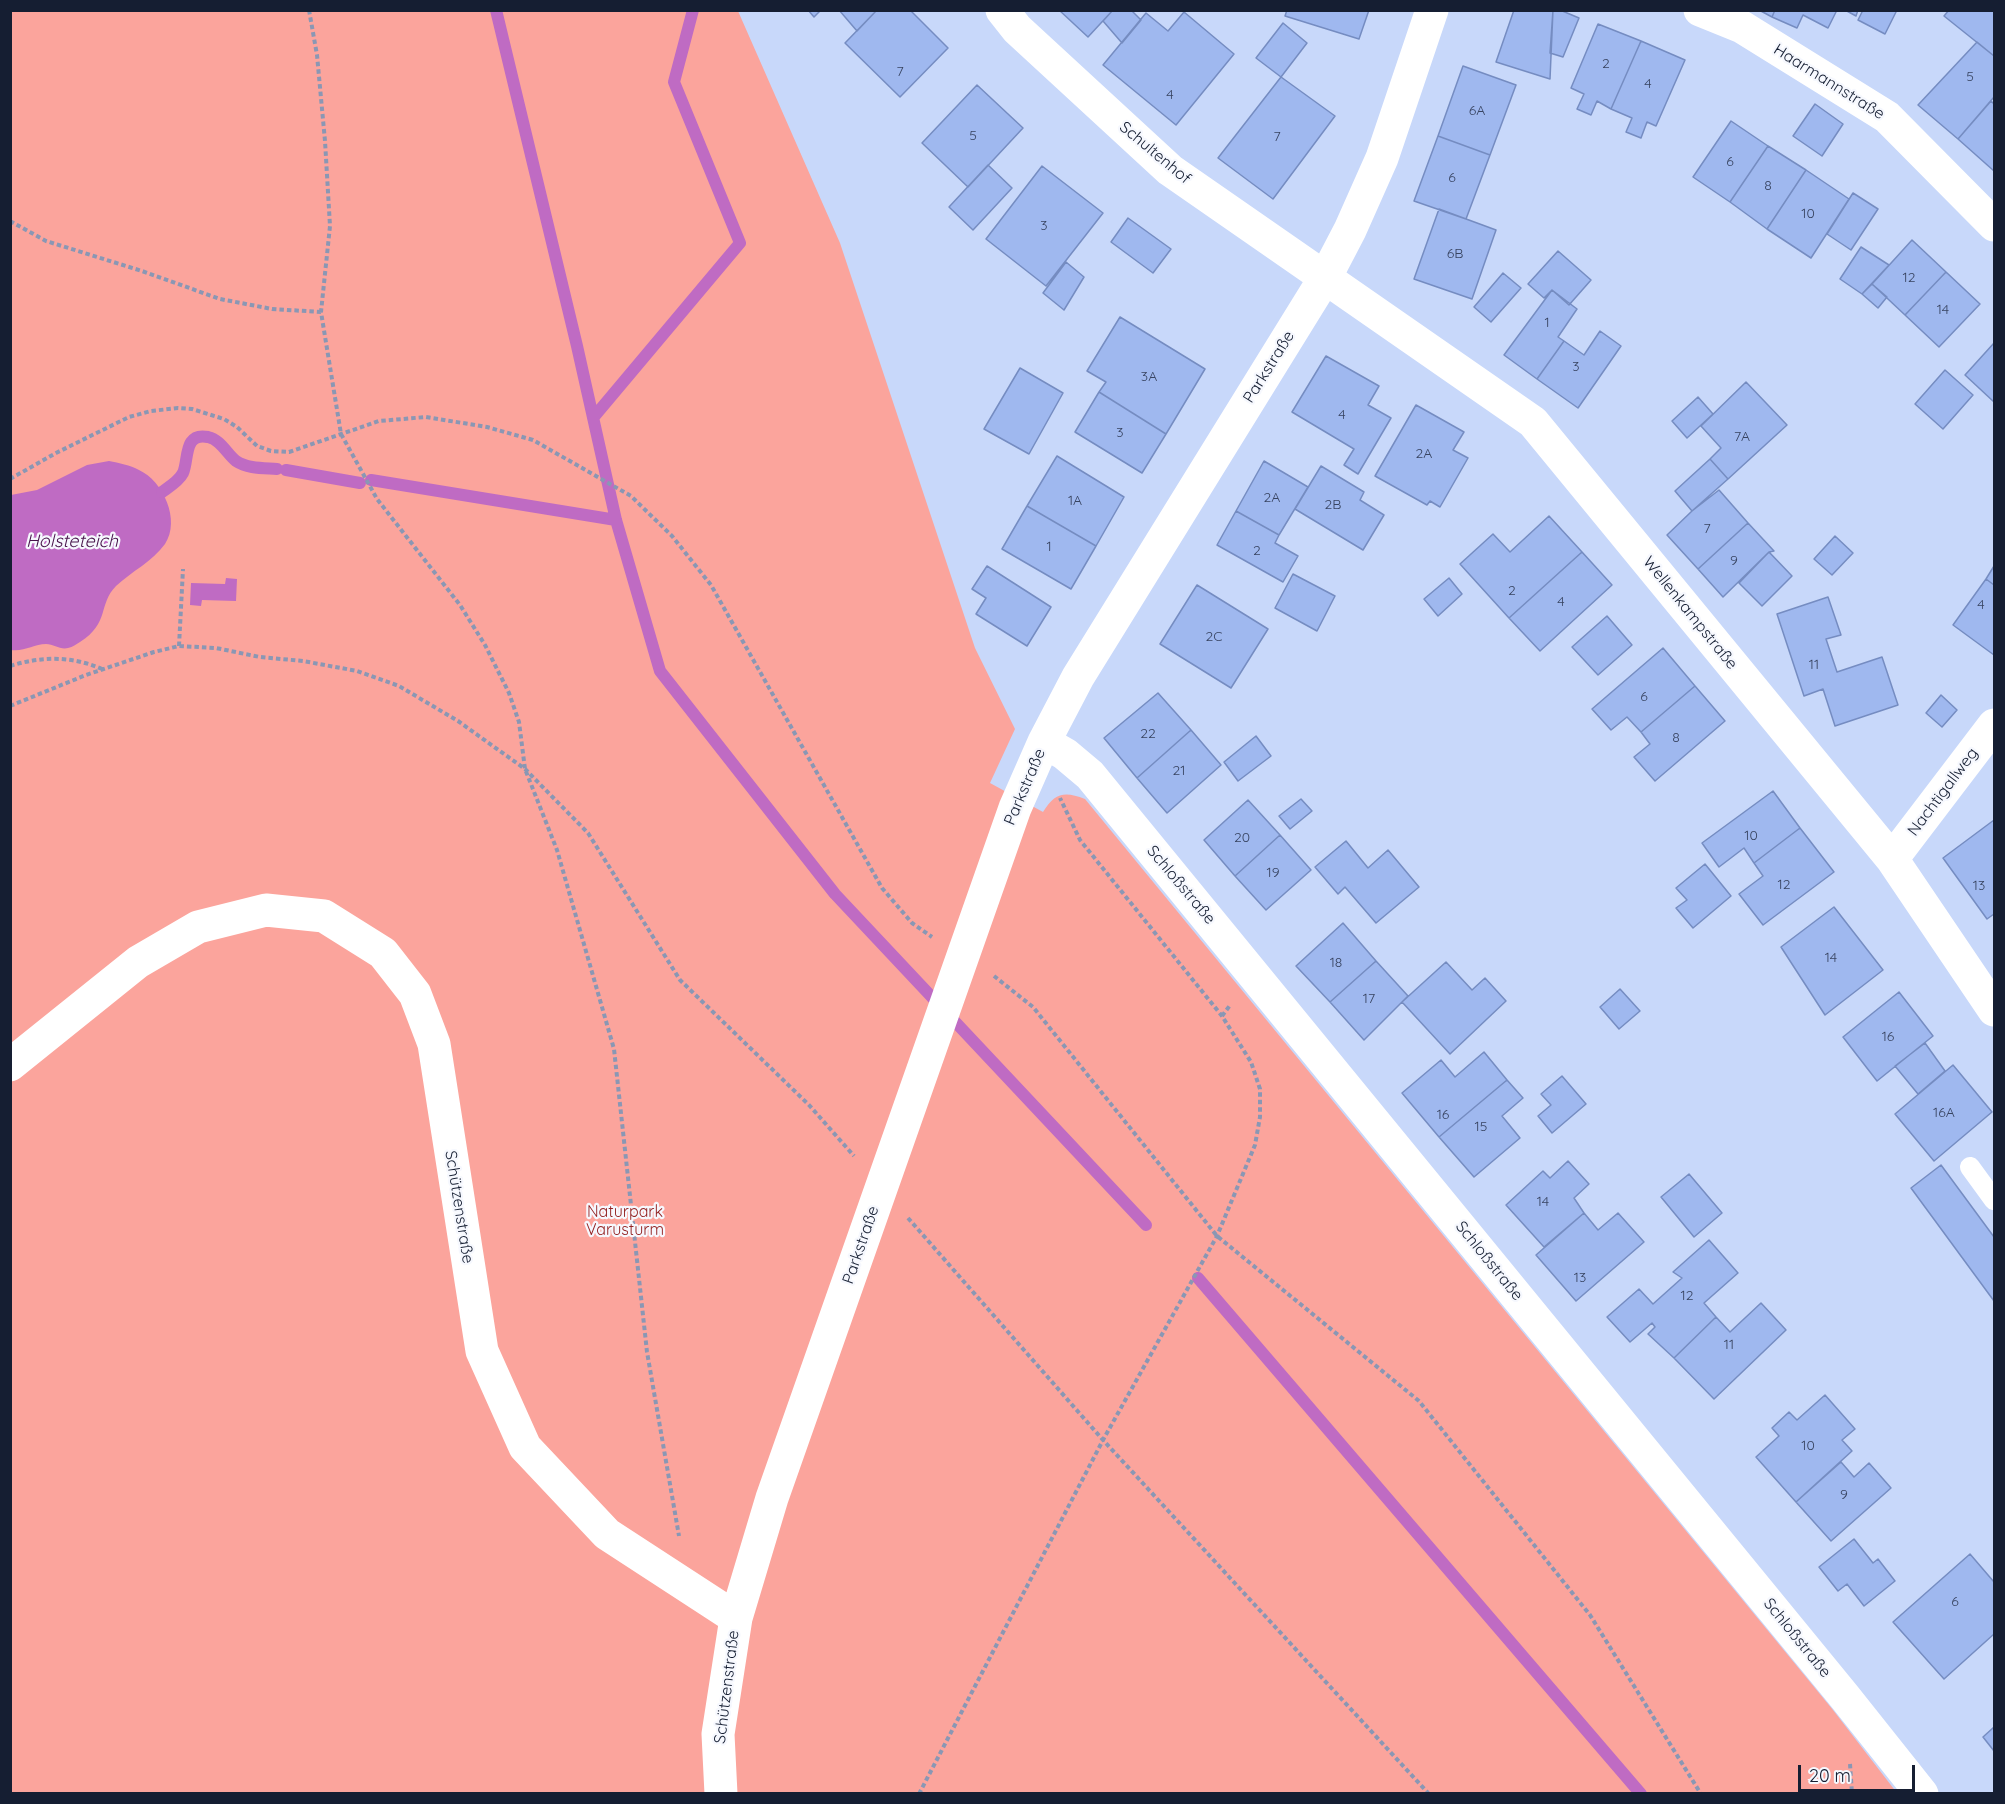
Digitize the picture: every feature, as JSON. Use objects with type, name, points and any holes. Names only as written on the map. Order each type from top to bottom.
[{"type":"street","name":"Schultenhof","points":[[1002,10],[1017,29],[1170,170],[1326,276]]},
{"type":"street","name":"Parkstraße","points":[[736,1618],[772,1498],[1015,808],[1044,742],[1078,677],[1326,276],[1350,230],[1382,158],[1432,10]]},
{"type":"street","name":"Haarmannstraße","points":[[1700,10],[1742,27],[1887,117],[1995,225]]},
{"type":"street","name":"Wellenkampstraße","points":[[1326,276],[1533,422],[1892,859],[1995,1010]]},
{"type":"street","name":"Nachtigallweg","points":[[1892,859],[1995,725]]},
{"type":"street","name":"Schloßstraße","points":[[1044,742],[1065,754],[1090,775],[1922,1794]]},
{"type":"street","name":"Schützenstraße","points":[[10,1065],[138,962],[198,927],[266,910],[324,916],[383,953],[415,994],[434,1044],[482,1352],[525,1447],[607,1534],[736,1618],[718,1734],[721,1794]]},
{"type":"lane","points":[[1970,1167],[1995,1200]]},
{"type":"path","points":[[309,10],[317,55],[326,141],[330,226],[321,312],[341,434],[376,499],[460,605],[485,645],[509,693],[519,722],[525,769],[557,850],[614,1049],[647,1352],[688,1587]]},
{"type":"path","points":[[10,221],[46,241],[142,271],[220,299],[272,309],[321,312]]},
{"type":"path","points":[[10,479],[56,453],[129,417],[151,411],[192,409],[224,419],[237,427],[257,446],[271,451],[289,452],[379,421],[426,417],[487,427],[533,441],[631,496],[672,536],[711,585],[882,888],[912,924],[942,943]]},
{"type":"path","points":[[179,646],[183,569]]},
{"type":"path","points":[[10,706],[102,669],[179,646],[216,648],[357,671],[399,687],[458,721],[525,769],[588,833],[680,980],[809,1105],[855,1158]]},
{"type":"path","points":[[10,666],[51,658],[75,659],[102,669]]},
{"type":"path","points":[[919,1794],[1103,1440],[1217,1236],[1255,1145],[1260,1117],[1260,1089],[1251,1062],[1222,1016],[1080,840],[1062,804],[1044,742]]},
{"type":"path","points":[[992,975],[1033,1007],[1217,1236],[1419,1401],[1590,1615],[1701,1794]]},
{"type":"path","points":[[902,1211],[1103,1440],[1429,1794]]},
{"type":"green space","name":"Naturpark Varusturm","points":[[11,11],[738,11],[840,243],[975,648],[1015,729],[990,783],[1043,812],[1056,797],[1061,795],[1085,799],[1833,1710],[1897,1793],[11,1794]]},
{"type":"water","name":"Holsteteich","points":[[109,461],[128,465],[148,475],[162,492],[167,502],[171,524],[165,544],[154,556],[116,586],[107,600],[96,628],[80,642],[65,648],[46,644],[11,650],[11,495],[37,490],[87,465]]},
{"type":"water","points":[[226,578],[237,579],[236,601],[202,600],[201,606],[190,605],[191,583],[225,584]]},
{"type":"building","points":[[808,10],[821,10],[814,17]]},
{"type":"building","points":[[839,10],[877,10],[857,31]]},
{"type":"building","points":[[877,10],[910,10],[948,48],[900,97],[845,43]]},
{"type":"building","points":[[1059,10],[1113,10],[1088,37]]},
{"type":"building","points":[[1113,10],[1131,10],[1141,20],[1122,43],[1103,21]]},
{"type":"building","points":[[1287,10],[1369,10],[1359,39],[1285,16]]},
{"type":"building","points":[[1514,10],[1553,10],[1550,79],[1496,62]]},
{"type":"building","points":[[1553,10],[1560,10],[1579,18],[1563,57],[1550,53]]},
{"type":"building","points":[[1759,10],[1775,10],[1772,17]]},
{"type":"building","points":[[1775,10],[1837,10],[1828,28],[1803,15],[1797,28],[1772,17]]},
{"type":"building","points":[[1845,10],[1858,10],[1856,16]]},
{"type":"building","points":[[1863,10],[1897,10],[1885,34],[1858,20]]},
{"type":"building","points":[[1949,10],[1994,10],[1994,56],[1944,16]]},
{"type":"building","points":[[1184,12],[1234,54],[1176,125],[1103,65],[1146,13],[1168,31]]},
{"type":"building","points":[[1283,23],[1307,43],[1281,77],[1256,58]]},
{"type":"building","points":[[1598,24],[1641,41],[1611,109],[1597,101],[1591,115],[1577,109],[1584,94],[1571,88]]},
{"type":"building","points":[[1641,41],[1685,60],[1656,126],[1647,122],[1641,138],[1626,132],[1632,118],[1611,109]]},
{"type":"building","points":[[1977,42],[1994,56],[1994,97],[1958,139],[1918,105]]},
{"type":"building","points":[[1463,66],[1516,85],[1490,155],[1438,136]]},
{"type":"building","points":[[1281,77],[1335,116],[1273,199],[1218,158]]},
{"type":"building","points":[[977,85],[1023,128],[968,187],[922,143]]},
{"type":"building","points":[[1991,101],[1994,104],[1994,171],[1958,139]]},
{"type":"building","points":[[1815,104],[1843,124],[1822,156],[1793,136]]},
{"type":"building","points":[[1731,121],[1768,146],[1730,202],[1693,177]]},
{"type":"building","points":[[1438,136],[1490,155],[1466,219],[1414,201]]},
{"type":"building","points":[[1768,146],[1806,170],[1767,229],[1730,202]]},
{"type":"building","points":[[988,165],[1012,188],[973,230],[949,207]]},
{"type":"building","points":[[1042,166],[1103,213],[1046,286],[986,239]]},
{"type":"building","points":[[1806,170],[1849,199],[1811,258],[1767,229]]},
{"type":"building","points":[[1853,193],[1878,209],[1851,250],[1827,234]]},
{"type":"building","points":[[1439,209],[1496,230],[1472,299],[1414,279]]},
{"type":"building","points":[[1128,218],[1171,249],[1153,273],[1111,242]]},
{"type":"building","points":[[1912,240],[1946,272],[1905,315],[1872,284]]},
{"type":"building","points":[[1861,247],[1889,265],[1862,294],[1840,279]]},
{"type":"building","points":[[1558,251],[1591,280],[1569,305],[1552,290],[1544,298],[1528,284]]},
{"type":"building","points":[[1066,262],[1084,277],[1064,310],[1043,293]]},
{"type":"building","points":[[1946,272],[1980,304],[1939,347],[1905,315]]},
{"type":"building","points":[[1503,273],[1521,288],[1491,322],[1474,307]]},
{"type":"building","points":[[1872,284],[1887,297],[1878,308],[1862,294]]},
{"type":"building","points":[[1552,290],[1577,309],[1558,337],[1564,341],[1537,379],[1504,355]]},
{"type":"building","points":[[1120,317],[1205,369],[1166,434],[1099,392],[1106,382],[1087,371]]},
{"type":"building","points":[[1600,331],[1621,346],[1578,408],[1537,379],[1564,341],[1584,355]]},
{"type":"building","points":[[1994,343],[1994,402],[1965,375]]},
{"type":"building","points":[[1326,356],[1379,386],[1368,405],[1391,418],[1358,474],[1344,465],[1354,449],[1292,412]]},
{"type":"building","points":[[1020,368],[1063,393],[1029,454],[984,429]]},
{"type":"building","points":[[1945,370],[1973,395],[1943,429],[1915,404]]},
{"type":"building","points":[[1746,382],[1787,425],[1728,479],[1710,459],[1721,448],[1701,426]]},
{"type":"building","points":[[1099,392],[1166,434],[1142,473],[1075,432]]},
{"type":"building","points":[[1698,397],[1713,414],[1687,438],[1672,421]]},
{"type":"building","points":[[1416,405],[1464,432],[1453,450],[1468,458],[1440,507],[1430,501],[1427,505],[1375,476]]},
{"type":"building","points":[[1057,456],[1124,497],[1096,546],[1027,506]]},
{"type":"building","points":[[1710,459],[1728,479],[1692,511],[1675,491]]},
{"type":"building","points":[[1264,461],[1308,487],[1279,535],[1236,511]]},
{"type":"building","points":[[1321,466],[1364,492],[1360,500],[1384,515],[1363,550],[1295,509]]},
{"type":"building","points":[[1719,490],[1748,523],[1698,569],[1667,535]]},
{"type":"building","points":[[1027,506],[1096,546],[1071,589],[1002,549]]},
{"type":"building","points":[[1236,511],[1279,535],[1275,543],[1298,556],[1283,582],[1217,545]]},
{"type":"building","points":[[1549,516],[1582,552],[1509,618],[1460,564],[1493,534],[1510,552]]},
{"type":"building","points":[[1748,523],[1774,551],[1769,552],[1723,597],[1698,569]]},
{"type":"building","points":[[1835,536],[1853,553],[1832,575],[1814,559]]},
{"type":"building","points":[[1582,552],[1612,585],[1540,651],[1509,618]]},
{"type":"building","points":[[1769,552],[1792,576],[1762,606],[1739,583]]},
{"type":"building","points":[[987,566],[1051,607],[1027,646],[976,614],[986,598],[972,589]]},
{"type":"building","points":[[1994,566],[1994,585],[1986,579]]},
{"type":"building","points":[[1293,574],[1335,596],[1317,631],[1275,608]]},
{"type":"building","points":[[1449,578],[1462,594],[1438,616],[1424,599]]},
{"type":"building","points":[[1986,579],[1994,585],[1994,655],[1953,625]]},
{"type":"building","points":[[1197,585],[1268,629],[1231,688],[1160,644]]},
{"type":"building","points":[[1828,597],[1841,635],[1826,639],[1837,672],[1882,657],[1898,705],[1835,726],[1823,689],[1804,696],[1777,614]]},
{"type":"building","points":[[1607,616],[1632,645],[1598,675],[1572,647]]},
{"type":"building","points":[[1663,648],[1695,686],[1641,732],[1627,717],[1611,730],[1592,709]]},
{"type":"building","points":[[1695,686],[1725,721],[1655,781],[1634,757],[1650,744],[1641,732]]},
{"type":"building","points":[[1158,693],[1191,730],[1137,778],[1104,738]]},
{"type":"building","points":[[1941,695],[1957,710],[1942,727],[1926,713]]},
{"type":"building","points":[[1191,730],[1221,765],[1167,813],[1137,778]]},
{"type":"building","points":[[1256,736],[1271,756],[1238,781],[1224,762]]},
{"type":"building","points":[[1773,791],[1800,828],[1754,863],[1744,848],[1719,867],[1702,843]]},
{"type":"building","points":[[1301,799],[1312,811],[1290,829],[1279,816]]},
{"type":"building","points":[[1248,800],[1280,835],[1235,876],[1204,840]]},
{"type":"building","points":[[1994,820],[1994,914],[1987,919],[1943,858]]},
{"type":"building","points":[[1800,828],[1834,872],[1763,925],[1739,894],[1763,876],[1754,863]]},
{"type":"building","points":[[1280,835],[1311,870],[1266,910],[1235,876]]},
{"type":"building","points":[[1346,841],[1368,868],[1388,850],[1419,887],[1376,923],[1345,887],[1338,894],[1315,867]]},
{"type":"building","points":[[1705,864],[1731,896],[1693,928],[1676,908],[1687,900],[1676,888]]},
{"type":"building","points":[[1834,907],[1883,970],[1825,1015],[1781,947]]},
{"type":"building","points":[[1343,923],[1376,961],[1330,1002],[1296,966]]},
{"type":"building","points":[[1376,961],[1408,996],[1364,1040],[1330,1002]]},
{"type":"building","points":[[1446,962],[1472,990],[1485,978],[1506,1001],[1450,1054],[1402,1002]]},
{"type":"building","points":[[1620,989],[1640,1011],[1619,1029],[1600,1007]]},
{"type":"building","points":[[1899,992],[1933,1036],[1877,1081],[1843,1037]]},
{"type":"building","points":[[1925,1043],[1945,1071],[1918,1094],[1895,1066]]},
{"type":"building","points":[[1484,1052],[1507,1080],[1439,1137],[1402,1093],[1441,1060],[1455,1077]]},
{"type":"building","points":[[1953,1065],[1992,1112],[1934,1161],[1895,1114]]},
{"type":"building","points":[[1562,1076],[1586,1104],[1552,1133],[1538,1116],[1551,1105],[1541,1094]]},
{"type":"building","points":[[1507,1080],[1523,1098],[1502,1116],[1520,1138],[1474,1177],[1439,1137]]},
{"type":"building","points":[[1568,1161],[1589,1184],[1574,1198],[1584,1213],[1544,1247],[1506,1205],[1543,1171],[1550,1178]]},
{"type":"building","points":[[1941,1165],[1994,1237],[1994,1301],[1911,1188]]},
{"type":"building","points":[[1689,1174],[1722,1213],[1694,1237],[1661,1197]]},
{"type":"building","points":[[1584,1213],[1598,1230],[1618,1213],[1644,1242],[1576,1301],[1536,1255]]},
{"type":"building","points":[[1709,1240],[1738,1273],[1704,1303],[1716,1317],[1674,1358],[1648,1334],[1655,1327],[1652,1323],[1630,1342],[1607,1317],[1639,1289],[1653,1304],[1682,1278],[1673,1272]]},
{"type":"building","points":[[1761,1303],[1786,1330],[1714,1399],[1674,1358],[1716,1317],[1730,1332]]},
{"type":"building","points":[[1825,1395],[1855,1429],[1842,1440],[1852,1451],[1796,1502],[1756,1457],[1779,1436],[1772,1428],[1789,1412],[1797,1420]]},
{"type":"building","points":[[1841,1462],[1854,1477],[1869,1463],[1891,1488],[1831,1541],[1796,1502]]},
{"type":"building","points":[[1854,1539],[1873,1563],[1878,1559],[1895,1581],[1864,1606],[1847,1584],[1838,1591],[1819,1567]]},
{"type":"building","points":[[1970,1554],[1994,1582],[1994,1634],[1944,1679],[1893,1622]]},
{"type":"building","points":[[1994,1727],[1994,1751],[1983,1737]]},
{"type":"waterway","points":[[496,10],[577,346],[616,520],[660,671],[835,894],[1146,1225]]},
{"type":"waterway","points":[[593,418],[740,243],[674,82],[693,10]]},
{"type":"waterway","points":[[162,492],[181,476],[185,468],[188,448],[194,439],[200,437],[208,437],[217,441],[241,464],[256,468],[277,469]]},
{"type":"waterway","points":[[286,470],[360,483]]},
{"type":"waterway","points":[[371,480],[616,520]]},
{"type":"waterway","points":[[1198,1278],[1641,1794]]}]
